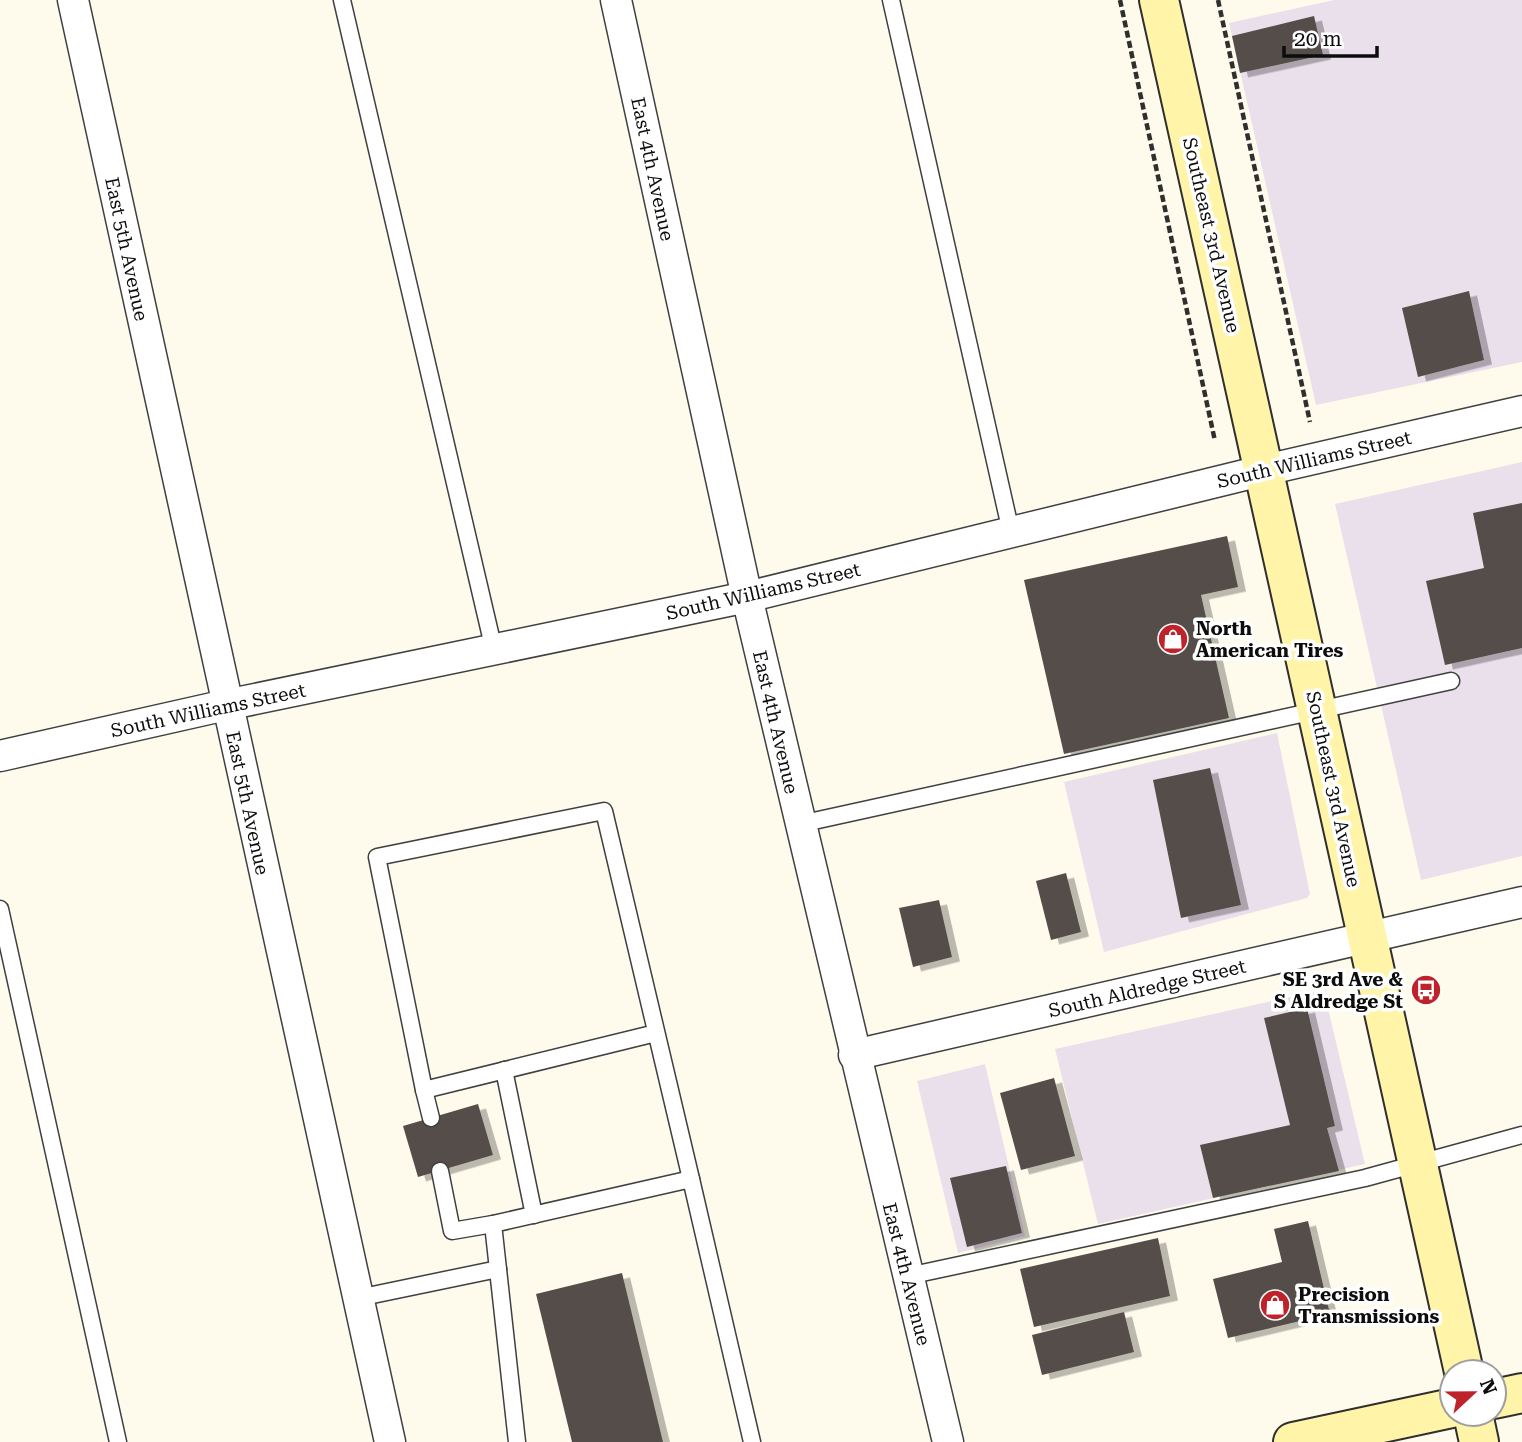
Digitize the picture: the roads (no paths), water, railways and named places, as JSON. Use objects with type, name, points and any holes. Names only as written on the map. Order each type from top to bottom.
[{"type":"main road","name":"Southeast 3rd Avenue","points":[[1162,1],[1461,1358]]},
{"type":"main road","points":[[1293,1442],[1438,1412]]},
{"type":"street","name":"East 5th Avenue","points":[[73,0],[390,1442]]},
{"type":"street","name":"East 4th Avenue","points":[[616,0],[747,597],[948,1442]]},
{"type":"street","name":"South Williams Street","points":[[0,756],[226,705],[747,597],[1265,470],[1522,411]]},
{"type":"street","name":"South Aldredge Street","points":[[855,1055],[1522,902]]},
{"type":"lane","points":[[342,0],[494,650]]},
{"type":"lane","points":[[891,0],[1011,532]]},
{"type":"lane","points":[[800,824],[1451,681]]},
{"type":"lane","points":[[431,1118],[377,857],[604,811],[752,1442]]},
{"type":"lane","points":[[0,909],[118,1442]]},
{"type":"lane","points":[[424,1090],[656,1033]]},
{"type":"lane","points":[[504,1070],[534,1215]]},
{"type":"lane","points":[[908,1276],[1365,1178],[1522,1135]]},
{"type":"lane","points":[[440,1171],[452,1231],[691,1180]]},
{"type":"lane","points":[[493,1224],[517,1442]]},
{"type":"lane","points":[[358,1298],[498,1269]]},
{"type":"place","name":"North American Tires","points":[[1173,639]]},
{"type":"place","name":"SE 3rd Ave & S Aldredge St","points":[[1426,990]]},
{"type":"place","name":"Precision Transmissions","points":[[1275,1305]]}]
